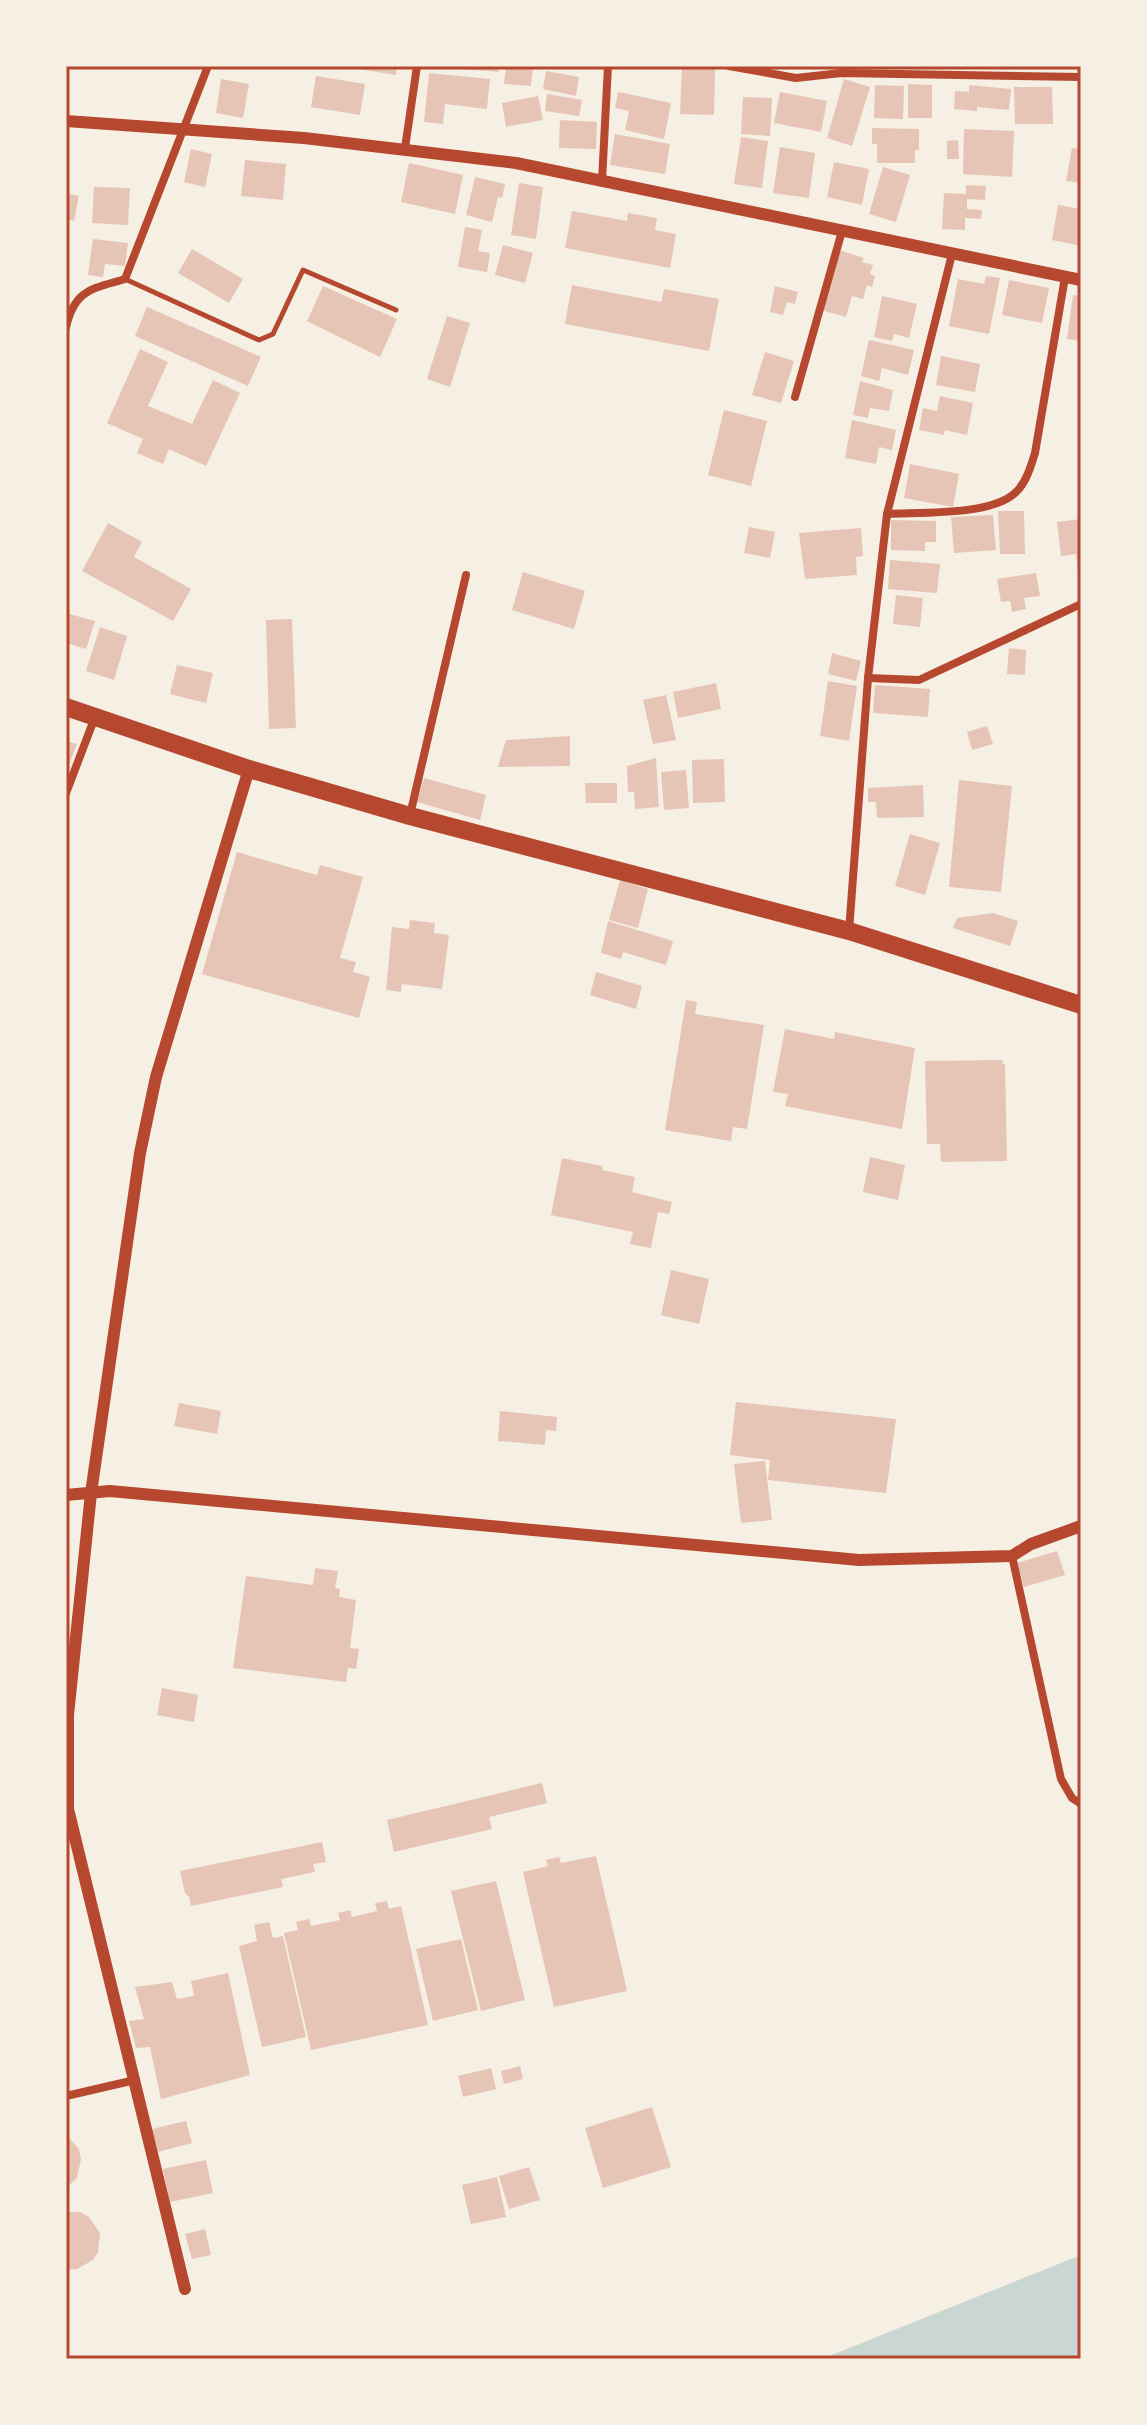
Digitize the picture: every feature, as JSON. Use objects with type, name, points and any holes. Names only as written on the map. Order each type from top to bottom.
[{"type":"highway","points":[[66,707],[249,769],[410,816],[849,931],[1081,1005]]},
{"type":"street","points":[[66,327],[70,308],[84,292],[125,279],[208,66]]},
{"type":"street","points":[[405,148],[417,66]]},
{"type":"street","points":[[602,181],[608,66]]},
{"type":"street","points":[[729,66],[796,78],[841,73],[1081,77]]},
{"type":"street","points":[[66,121],[405,148],[516,163],[1081,280]]},
{"type":"street","points":[[795,397],[842,231]]},
{"type":"street","points":[[849,931],[868,678],[887,514],[952,254]]},
{"type":"street","points":[[887,514],[961,510],[998,504],[1017,492],[1031,469],[1035,453],[1065,277]]},
{"type":"street","points":[[410,816],[466,575]]},
{"type":"street","points":[[868,678],[919,680],[1081,604]]},
{"type":"street","points":[[66,793],[95,717]]},
{"type":"street","points":[[185,2289],[68,1809],[68,1715],[91,1493],[140,1153],[156,1077],[249,769]]},
{"type":"street","points":[[66,1495],[110,1491],[859,1560],[1012,1556],[1031,1544],[1081,1526]]},
{"type":"street","points":[[1012,1556],[1061,1779],[1072,1798],[1081,1804]]},
{"type":"street","points":[[66,2096],[135,2080]]},
{"type":"lane","points":[[125,279],[259,340],[273,334],[303,270],[396,310]]},
{"type":"shaded area","points":[[1081,2255],[1081,2359],[822,2359]]},
{"type":"building","points":[[358,66],[397,66],[396,75],[358,69]]},
{"type":"building","points":[[499,66],[499,72],[446,68]]},
{"type":"building","points":[[506,66],[533,66],[531,86],[504,84]]},
{"type":"building","points":[[682,68],[715,69],[714,115],[680,114]]},
{"type":"building","points":[[546,71],[579,77],[576,96],[543,89]]},
{"type":"building","points":[[429,73],[490,79],[487,109],[445,104],[443,124],[424,122]]},
{"type":"building","points":[[316,76],[365,84],[360,115],[311,107]]},
{"type":"building","points":[[221,79],[249,84],[243,118],[216,113]]},
{"type":"building","points":[[844,79],[870,87],[852,146],[827,138]]},
{"type":"building","points":[[908,84],[932,85],[932,118],[908,118]]},
{"type":"building","points":[[875,85],[904,86],[903,119],[874,118]]},
{"type":"building","points":[[969,85],[1011,89],[1009,110],[977,107],[977,111],[954,109],[955,91],[969,92]]},
{"type":"building","points":[[1014,87],[1052,87],[1053,124],[1015,124]]},
{"type":"building","points":[[618,92],[671,103],[664,139],[625,130],[629,111],[615,108]]},
{"type":"building","points":[[780,92],[827,101],[821,132],[774,123]]},
{"type":"building","points":[[547,94],[582,100],[579,116],[545,111]]},
{"type":"building","points":[[538,96],[543,120],[506,127],[502,103]]},
{"type":"building","points":[[743,97],[772,98],[770,136],[741,134]]},
{"type":"building","points":[[560,120],[597,122],[596,149],[559,148]]},
{"type":"building","points":[[872,128],[919,129],[919,150],[915,150],[915,163],[877,163],[877,144],[872,144]]},
{"type":"building","points":[[964,129],[1014,131],[1012,177],[963,174]]},
{"type":"building","points":[[615,134],[670,144],[665,174],[610,165]]},
{"type":"building","points":[[741,137],[768,141],[762,188],[734,184]]},
{"type":"building","points":[[958,140],[959,159],[947,159],[947,141]]},
{"type":"building","points":[[780,147],[815,153],[809,198],[773,193]]},
{"type":"building","points":[[1072,148],[1081,149],[1081,183],[1066,181]]},
{"type":"building","points":[[191,149],[212,154],[205,187],[184,182]]},
{"type":"building","points":[[245,160],[286,164],[283,200],[241,196]]},
{"type":"building","points":[[834,162],[869,169],[862,205],[827,197]]},
{"type":"building","points":[[409,163],[463,175],[455,214],[401,202]]},
{"type":"building","points":[[883,167],[910,175],[896,222],[869,214]]},
{"type":"building","points":[[475,177],[505,184],[502,198],[498,197],[492,222],[466,215]]},
{"type":"building","points":[[519,183],[543,187],[536,239],[511,235]]},
{"type":"building","points":[[966,185],[986,186],[985,200],[967,199],[967,209],[982,210],[981,219],[965,218],[965,230],[942,229],[944,193],[966,194]]},
{"type":"building","points":[[94,187],[130,188],[128,225],[92,223]]},
{"type":"building","points":[[66,193],[79,196],[74,221],[66,219]]},
{"type":"building","points":[[1058,205],[1081,209],[1081,246],[1052,240]]},
{"type":"building","points":[[572,211],[627,221],[628,213],[657,218],[655,230],[676,234],[670,268],[565,248]]},
{"type":"building","points":[[465,227],[482,230],[478,251],[490,253],[487,272],[458,267]]},
{"type":"building","points":[[93,239],[128,243],[125,266],[105,264],[103,277],[88,275]]},
{"type":"building","points":[[503,245],[533,253],[525,283],[495,275]]},
{"type":"building","points":[[192,249],[243,279],[229,303],[178,273]]},
{"type":"building","points":[[839,250],[864,258],[862,262],[873,265],[870,274],[875,276],[872,287],[867,285],[863,299],[852,296],[846,317],[821,310]]},
{"type":"building","points":[[986,276],[1000,278],[989,334],[949,326],[958,279],[984,284]]},
{"type":"building","points":[[1009,280],[1049,288],[1042,323],[1002,315]]},
{"type":"building","points":[[572,285],[661,302],[664,289],[719,299],[709,351],[565,324]]},
{"type":"building","points":[[323,286],[397,319],[380,357],[307,321]]},
{"type":"building","points":[[775,286],[798,292],[795,304],[787,302],[783,315],[770,312]]},
{"type":"building","points":[[1073,295],[1081,296],[1081,341],[1067,339]]},
{"type":"building","points":[[882,296],[917,304],[909,338],[894,334],[892,341],[874,337]]},
{"type":"building","points":[[147,307],[261,357],[248,386],[135,336]]},
{"type":"building","points":[[447,316],[470,323],[450,387],[427,379]]},
{"type":"building","points":[[869,340],[914,350],[908,375],[882,368],[879,381],[861,376]]},
{"type":"building","points":[[140,349],[168,362],[148,406],[192,424],[213,380],[240,393],[206,466],[169,449],[163,464],[137,453],[143,439],[107,423]]},
{"type":"building","points":[[765,352],[794,361],[781,403],[752,395]]},
{"type":"building","points":[[941,356],[980,364],[975,392],[936,385]]},
{"type":"building","points":[[860,381],[893,390],[889,411],[870,408],[868,418],[853,415]]},
{"type":"building","points":[[940,396],[973,403],[967,435],[945,430],[944,435],[919,430],[923,408],[937,411]]},
{"type":"building","points":[[724,410],[767,421],[751,486],[708,475]]},
{"type":"building","points":[[852,420],[896,430],[892,450],[879,447],[876,464],[845,458]]},
{"type":"building","points":[[910,464],[959,474],[953,507],[904,498]]},
{"type":"building","points":[[998,511],[1024,511],[1025,554],[1000,554]]},
{"type":"building","points":[[993,515],[996,550],[954,553],[951,517]]},
{"type":"building","points":[[1081,519],[1081,572],[1078,573],[1076,554],[1061,556],[1057,522]]},
{"type":"building","points":[[891,520],[936,521],[936,542],[925,542],[925,551],[891,550]]},
{"type":"building","points":[[108,523],[142,542],[134,557],[191,589],[173,621],[82,571]]},
{"type":"building","points":[[749,527],[775,532],[770,558],[744,553]]},
{"type":"building","points":[[861,528],[863,556],[856,557],[857,575],[805,579],[799,533]]},
{"type":"building","points":[[890,560],[940,564],[937,593],[888,589]]},
{"type":"building","points":[[523,572],[585,591],[574,629],[512,610]]},
{"type":"building","points":[[1036,573],[1040,596],[1024,598],[1026,609],[1012,612],[1010,601],[1001,602],[997,579]]},
{"type":"building","points":[[896,595],[923,598],[920,627],[893,624]]},
{"type":"building","points":[[66,613],[95,621],[86,649],[66,643]]},
{"type":"building","points":[[292,619],[296,728],[269,729],[266,620]]},
{"type":"building","points":[[100,627],[127,636],[114,680],[86,671]]},
{"type":"building","points":[[1009,648],[1026,650],[1025,675],[1007,674]]},
{"type":"building","points":[[832,653],[861,661],[856,681],[828,674]]},
{"type":"building","points":[[177,665],[213,673],[206,703],[170,694]]},
{"type":"building","points":[[828,681],[857,686],[849,741],[820,736]]},
{"type":"building","points":[[716,683],[721,709],[678,718],[673,692]]},
{"type":"building","points":[[875,685],[930,689],[928,717],[873,713]]},
{"type":"building","points":[[666,695],[676,740],[653,744],[643,700]]},
{"type":"building","points":[[987,726],[993,744],[972,750],[967,732]]},
{"type":"building","points":[[570,736],[570,766],[498,767],[506,740]]},
{"type":"building","points":[[66,741],[77,744],[66,772]]},
{"type":"building","points":[[656,758],[659,807],[635,809],[634,792],[628,792],[627,766]]},
{"type":"building","points":[[724,759],[725,802],[693,803],[692,760]]},
{"type":"building","points":[[686,770],[689,808],[664,810],[661,772]]},
{"type":"building","points":[[424,778],[486,795],[480,820],[417,802]]},
{"type":"building","points":[[959,780],[1012,786],[1001,892],[949,887]]},
{"type":"building","points":[[585,783],[617,783],[617,803],[586,803]]},
{"type":"building","points":[[923,785],[924,817],[877,818],[876,802],[868,802],[868,788]]},
{"type":"building","points":[[910,834],[940,843],[925,895],[895,886]]},
{"type":"building","points":[[237,852],[317,875],[320,865],[363,877],[340,958],[356,962],[353,972],[370,977],[359,1018],[202,974]]},
{"type":"building","points":[[620,880],[648,889],[638,928],[609,920]]},
{"type":"building","points":[[993,913],[1018,921],[1010,946],[953,928],[957,918]]},
{"type":"building","points":[[410,920],[435,923],[434,933],[449,935],[442,989],[402,984],[401,992],[386,990],[392,927],[409,929]]},
{"type":"building","points":[[608,921],[673,941],[666,965],[623,952],[621,959],[601,953]]},
{"type":"building","points":[[596,972],[642,986],[636,1009],[590,995]]},
{"type":"building","points":[[686,1000],[697,1002],[695,1014],[764,1025],[747,1129],[733,1127],[731,1141],[665,1130]]},
{"type":"building","points":[[785,1029],[834,1039],[835,1032],[915,1048],[902,1129],[785,1106],[788,1094],[773,1092]]},
{"type":"building","points":[[1002,1060],[1005,1064],[1007,1161],[941,1162],[940,1144],[927,1144],[925,1061]]},
{"type":"building","points":[[870,1157],[905,1165],[898,1200],[863,1192]]},
{"type":"building","points":[[562,1158],[635,1177],[632,1192],[672,1202],[669,1214],[658,1212],[651,1248],[630,1244],[633,1232],[551,1215]]},
{"type":"building","points":[[671,1270],[709,1279],[699,1324],[661,1315]]},
{"type":"building","points":[[736,1402],[896,1419],[886,1493],[768,1480],[770,1460],[730,1455]]},
{"type":"building","points":[[179,1403],[221,1411],[217,1434],[174,1426]]},
{"type":"building","points":[[500,1411],[557,1417],[556,1431],[546,1430],[545,1445],[498,1441]]},
{"type":"building","points":[[765,1461],[772,1520],[741,1523],[734,1464]]},
{"type":"building","points":[[1057,1551],[1065,1575],[1024,1587],[1017,1563]]},
{"type":"building","points":[[315,1568],[338,1571],[335,1588],[340,1589],[339,1597],[356,1600],[350,1648],[359,1649],[356,1669],[348,1668],[346,1682],[233,1668],[246,1576],[313,1585]]},
{"type":"building","points":[[162,1688],[198,1695],[194,1722],[157,1715]]},
{"type":"building","points":[[542,1783],[547,1803],[489,1817],[492,1829],[394,1852],[387,1820]]},
{"type":"building","points":[[322,1842],[326,1862],[313,1864],[315,1872],[281,1879],[283,1887],[191,1906],[185,1893],[180,1871]]},
{"type":"building","points":[[596,1856],[627,1991],[554,2007],[523,1872],[548,1866],[546,1860],[559,1857],[561,1863]]},
{"type":"building","points":[[496,1881],[525,2000],[481,2011],[451,1891]]},
{"type":"building","points":[[387,1901],[389,1909],[401,1906],[428,2025],[311,2050],[284,1933],[298,1930],[296,1922],[309,1919],[311,1926],[340,1920],[338,1913],[350,1910],[352,1917],[377,1911],[375,1903]]},
{"type":"building","points":[[269,1922],[273,1938],[283,1936],[306,2037],[262,2047],[239,1946],[257,1941],[254,1925]]},
{"type":"building","points":[[461,1939],[478,2010],[433,2021],[416,1949]]},
{"type":"building","points":[[228,1973],[250,2075],[161,2099],[150,2047],[136,2048],[129,2021],[144,2019],[135,1987],[172,1982],[177,1999],[194,1996],[191,1981]]},
{"type":"building","points":[[520,2066],[523,2079],[504,2084],[501,2071]]},
{"type":"building","points":[[491,2068],[496,2089],[463,2097],[458,2076]]},
{"type":"building","points":[[652,2107],[671,2167],[603,2188],[585,2128]]},
{"type":"building","points":[[186,2121],[192,2143],[158,2152],[152,2129]]},
{"type":"building","points":[[66,2135],[79,2149],[81,2159],[77,2178],[66,2188]]},
{"type":"building","points":[[206,2160],[213,2193],[170,2202],[163,2169]]},
{"type":"building","points":[[529,2167],[540,2200],[509,2209],[499,2176]]},
{"type":"building","points":[[497,2177],[506,2217],[471,2224],[462,2185]]},
{"type":"building","points":[[66,2212],[80,2212],[89,2217],[100,2233],[98,2252],[93,2260],[77,2269],[66,2270]]},
{"type":"building","points":[[205,2229],[211,2255],[192,2259],[185,2234]]}]
